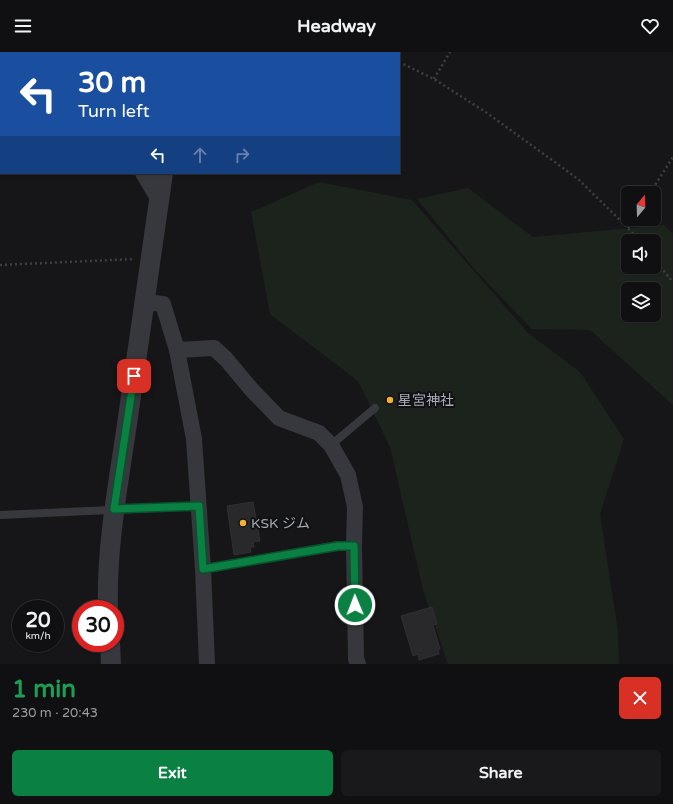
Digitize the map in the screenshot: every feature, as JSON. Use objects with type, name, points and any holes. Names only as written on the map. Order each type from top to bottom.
[{"type":"street","points":[[144,174],[159,200]]},
{"type":"street","points":[[108,600],[114,509],[163,174]]},
{"type":"street","points":[[145,302],[163,304],[177,350],[194,439],[203,569],[207,664]]},
{"type":"street","points":[[177,350],[214,348],[226,359],[279,418],[319,432],[331,445],[348,475],[355,507],[354,546],[356,659],[358,664]]},
{"type":"street","points":[[110,652],[111,664]]},
{"type":"lane","points":[[331,445],[375,408]]},
{"type":"lane","points":[[0,515],[199,506]]},
{"type":"lane","points":[[203,569],[338,546],[354,546]]},
{"type":"path","points":[[434,78],[450,52]]},
{"type":"path","points":[[400,62],[434,78],[487,113],[578,179],[633,234]]},
{"type":"path","points":[[654,186],[673,157]]},
{"type":"path","points":[[0,265],[151,257]]},
{"type":"path","points":[[661,267],[673,282]]},
{"type":"shaded area","points":[[319,182],[412,200],[528,333],[580,372],[624,439],[600,514],[618,632],[619,664],[448,664],[423,590],[390,447],[358,381],[270,314],[251,212]]},
{"type":"shaded area","points":[[468,188],[533,237],[664,225],[673,234],[673,405],[590,330],[532,329],[476,271],[417,199]]},
{"type":"building","name":"KSK ジム","points":[[253,502],[260,541],[253,542],[254,547],[250,547],[251,552],[234,555],[227,506]]},
{"type":"building","points":[[432,607],[437,624],[433,625],[440,649],[438,649],[439,654],[419,660],[418,654],[413,656],[401,616]]},
{"type":"place","name":"星宮神社","points":[[390,400]]},
{"type":"place","name":"KSK ジム","points":[[243,523]]},
{"type":"route","points":[[134,376],[114,509],[199,506],[203,569],[338,546],[354,546],[355,605]]}]
